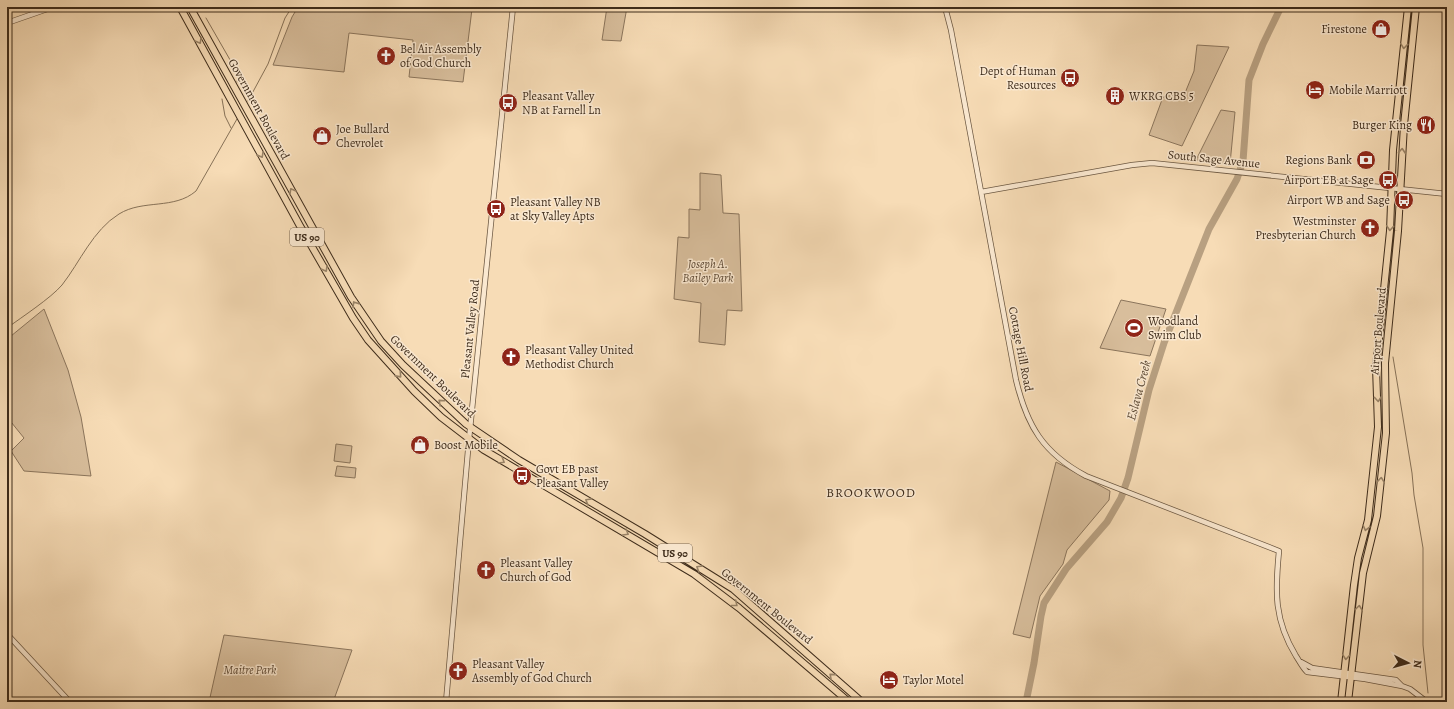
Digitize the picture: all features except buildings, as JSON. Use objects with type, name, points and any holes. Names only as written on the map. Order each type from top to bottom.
[{"type":"main road","name":"Government Boulevard","points":[[180,7],[300,226],[353,318],[368,340],[414,391],[441,417],[469,439],[504,462],[694,574],[739,608],[849,702]]},
{"type":"main road","name":"Government Boulevard","points":[[190,7],[362,316],[403,366],[470,427],[520,460],[645,534],[733,589],[862,702]]},
{"type":"main road","name":"Airport Boulevard","points":[[1342,702],[1355,571],[1368,520],[1378,427],[1376,367],[1390,231],[1393,150],[1408,7]]},
{"type":"main road","name":"Airport Boulevard","points":[[1348,702],[1363,574],[1377,516],[1386,433],[1385,363],[1398,231],[1404,125],[1416,7]]},
{"type":"street","points":[[7,23],[53,7]]},
{"type":"street","name":"Pleasant Valley Road","points":[[446,702],[470,427],[513,7]]},
{"type":"street","name":"Cottage Hill Road","points":[[945,7],[951,30],[1014,372],[1021,401],[1029,421],[1042,441],[1056,457],[1086,476],[1129,494],[1279,551],[1278,561]]},
{"type":"street","name":"South Sage Avenue","points":[[981,192],[1132,165],[1152,163],[1447,194]]},
{"type":"street","points":[[1269,548],[1278,561],[1276,602],[1286,637],[1298,660],[1312,668],[1402,686],[1427,702]]},
{"type":"street","points":[[7,634],[70,702]]},
{"type":"green space","points":[[298,7],[443,7],[472,9],[463,82],[409,77],[413,40],[349,33],[344,72],[273,65],[292,17]]},
{"type":"green space","points":[[607,7],[627,7],[621,41],[602,40]]},
{"type":"green space","points":[[1197,45],[1229,47],[1182,146],[1149,135],[1163,97],[1185,93],[1194,71]]},
{"type":"green space","points":[[1221,110],[1235,112],[1230,164],[1196,160]]},
{"type":"green space","name":"Joseph A. Bailey Park","points":[[700,173],[721,175],[723,213],[739,214],[742,311],[727,310],[725,345],[699,342],[701,303],[674,299],[678,237],[689,238],[689,209],[700,210]]},
{"type":"green space","name":"Woodland Swim Club","points":[[1121,300],[1166,309],[1150,356],[1100,348]]},
{"type":"green space","points":[[44,309],[68,370],[81,417],[91,476],[24,471],[11,451],[24,438],[7,417],[7,343],[11,336]]},
{"type":"green space","points":[[336,444],[352,446],[350,463],[334,461]]},
{"type":"green space","points":[[1056,462],[1110,491],[1109,500],[1067,550],[1063,564],[1040,596],[1030,638],[1013,634]]},
{"type":"green space","points":[[337,466],[356,468],[355,478],[335,476]]},
{"type":"green space","name":"Maitre Park","points":[[224,635],[352,650],[333,702],[209,702]]},
{"type":"waterway","points":[[248,101],[268,64],[285,18],[292,7]]},
{"type":"waterway","name":"Eslava Creek","points":[[1026,702],[1044,603],[1066,569],[1107,522],[1121,498],[1128,478],[1149,390],[1164,343],[1209,229],[1237,179],[1243,161],[1249,80],[1263,44],[1281,7]]},
{"type":"waterway","points":[[206,18],[233,65]]},
{"type":"waterway","points":[[237,82],[238,78]]},
{"type":"waterway","points":[[222,99],[225,116],[231,128]]},
{"type":"waterway","points":[[7,328],[44,301],[62,285],[94,237],[119,214],[128,209],[168,203],[187,197],[196,191],[237,119]]},
{"type":"waterway","points":[[1393,357],[1423,548],[1423,645],[1428,693]]},
{"type":"place","name":"Firestone","points":[[1381,29]]},
{"type":"place","name":"Bel Air Assembly of God Church","points":[[386,56]]},
{"type":"place","name":"Dept of Human Resources","points":[[1070,78]]},
{"type":"place","name":"Mobile Marriott","points":[[1315,90]]},
{"type":"place","name":"WKRG CBS 5","points":[[1115,96]]},
{"type":"place","name":"Pleasant Valley NB at Farnell Ln","points":[[508,103]]},
{"type":"place","name":"Burger King","points":[[1426,125]]},
{"type":"place","name":"Joe Bullard Chevrolet","points":[[322,136]]},
{"type":"place","name":"Regions Bank","points":[[1366,160]]},
{"type":"place","name":"Airport EB at Sage","points":[[1388,180]]},
{"type":"place","name":"Airport WB and Sage","points":[[1404,200]]},
{"type":"place","name":"Pleasant Valley NB at Sky Valley Apts","points":[[496,209]]},
{"type":"place","name":"Westminster Presbyterian Church","points":[[1370,228]]},
{"type":"place","name":"Woodland Swim Club","points":[[1134,328]]},
{"type":"place","name":"Pleasant Valley United Methodist Church","points":[[511,357]]},
{"type":"place","name":"Boost Mobile","points":[[420,445]]},
{"type":"place","name":"Govt EB past Pleasant Valley","points":[[522,476]]},
{"type":"place","name":"Pleasant Valley Church of God","points":[[486,570]]},
{"type":"place","name":"Pleasant Valley Assembly of God Church","points":[[458,671]]},
{"type":"place","name":"Taylor Motel","points":[[889,680]]},
{"type":"district","name":"BROOKWOOD","points":[[871,492]]}]
